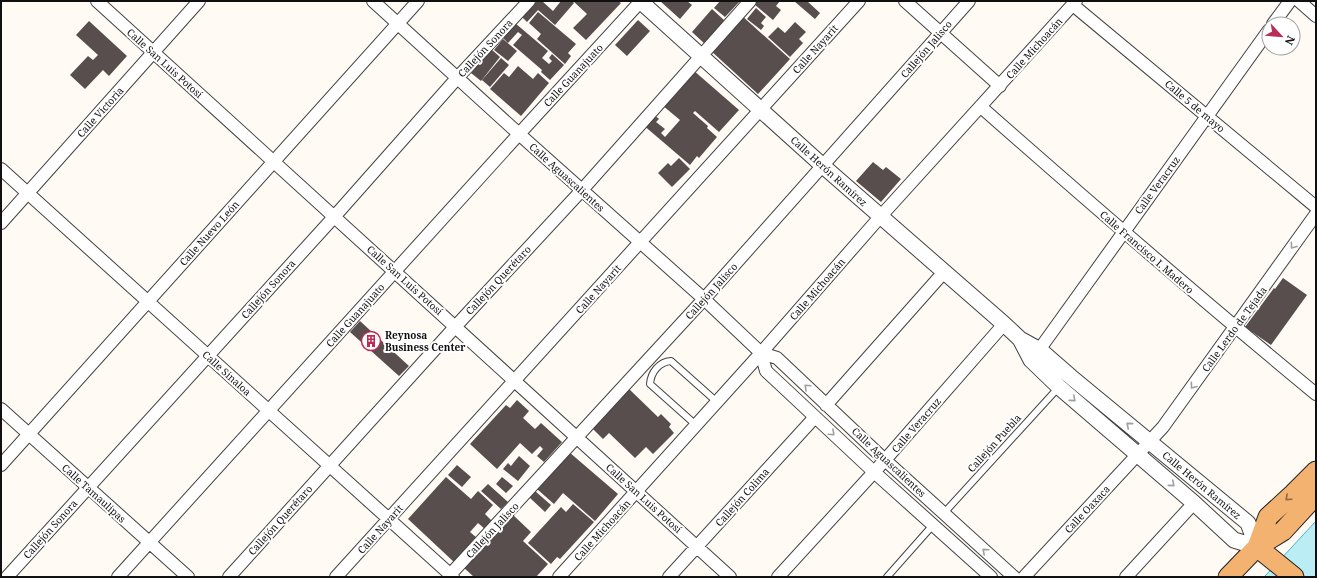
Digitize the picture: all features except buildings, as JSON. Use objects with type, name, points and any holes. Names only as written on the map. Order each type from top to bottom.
[{"type":"main road","points":[[1257,547],[1268,517],[1316,471]]},
{"type":"main road","points":[[1228,577],[1257,547],[1283,531],[1316,495]]},
{"type":"main road","points":[[1257,547],[1294,577]]},
{"type":"street","name":"Calle San Luis Potosí","points":[[96,1],[730,577]]},
{"type":"street","name":"Calle Victoria","points":[[1,223],[199,1]]},
{"type":"street","name":"Calle Aguascalientes","points":[[373,1],[704,299],[761,353],[777,358],[885,460],[1014,577]]},
{"type":"street","name":"Calle Nuevo León","points":[[1,465],[418,1]]},
{"type":"street","name":"Callejón Sonora","points":[[7,577],[334,217],[458,77],[529,1]]},
{"type":"street","name":"Calle Herón Ramírez","points":[[641,1],[880,217],[1004,324],[1036,355],[1059,387],[1194,503],[1234,540],[1257,547]]},
{"type":"street","name":"Calle Guanajuato","points":[[118,577],[641,1]]},
{"type":"street","name":"Callejón Querétaro","points":[[229,577],[582,190],[750,1]]},
{"type":"street","name":"Calle Nayarit","points":[[336,577],[859,1]]},
{"type":"street","points":[[906,1],[1000,86]]},
{"type":"street","name":"Callejón Jalisco","points":[[451,576],[704,299],[969,1]]},
{"type":"street","points":[[1279,16],[1290,1]]},
{"type":"street","points":[[1299,1],[1316,16]]},
{"type":"street","name":"Calle Michoacán","points":[[559,577],[761,353],[880,217],[1075,3]]},
{"type":"street","name":"Calle 5 de mayo","points":[[1075,3],[1316,207]]},
{"type":"street","name":"Calle Veracruz","points":[[1036,355],[1261,41]]},
{"type":"street","name":"Calle Francisco I. Madero","points":[[981,106],[1123,232],[1316,394]]},
{"type":"street","name":"Calle Sinaloa","points":[[1,169],[451,576]]},
{"type":"street","name":"Calle Lerdo de Tejada","points":[[1149,442],[1163,427],[1316,214]]},
{"type":"street","points":[[826,405],[944,272]]},
{"type":"street","name":"Calle Veracruz","points":[[778,577],[885,460],[1004,324]]},
{"type":"street","name":"Calle Aguascalientes","points":[[761,353],[766,371],[874,472],[991,577]]},
{"type":"street","name":"Calle Herón Ramírez","points":[[1036,355],[1071,376],[1248,523],[1257,547]]},
{"type":"street","name":"Calle Tamaulipas","points":[[1,409],[188,577]]},
{"type":"street","name":"Callejón Colima","points":[[669,577],[814,417]]},
{"type":"street","name":"Calle Oaxaca","points":[[1024,577],[1149,442]]},
{"type":"street","points":[[1126,577],[1194,503]]},
{"type":"lane","points":[[696,425],[650,384],[651,377],[656,368],[665,362],[671,361],[717,402]]},
{"type":"lane","name":"Callejón Puebla","points":[[944,513],[1059,387]]},
{"type":"lane","points":[[887,577],[933,525]]},
{"type":"water","points":[[1316,521],[1316,577],[1264,577],[1266,575]]},
{"type":"place","name":"Reynosa Business Center","points":[[371,341]]}]
